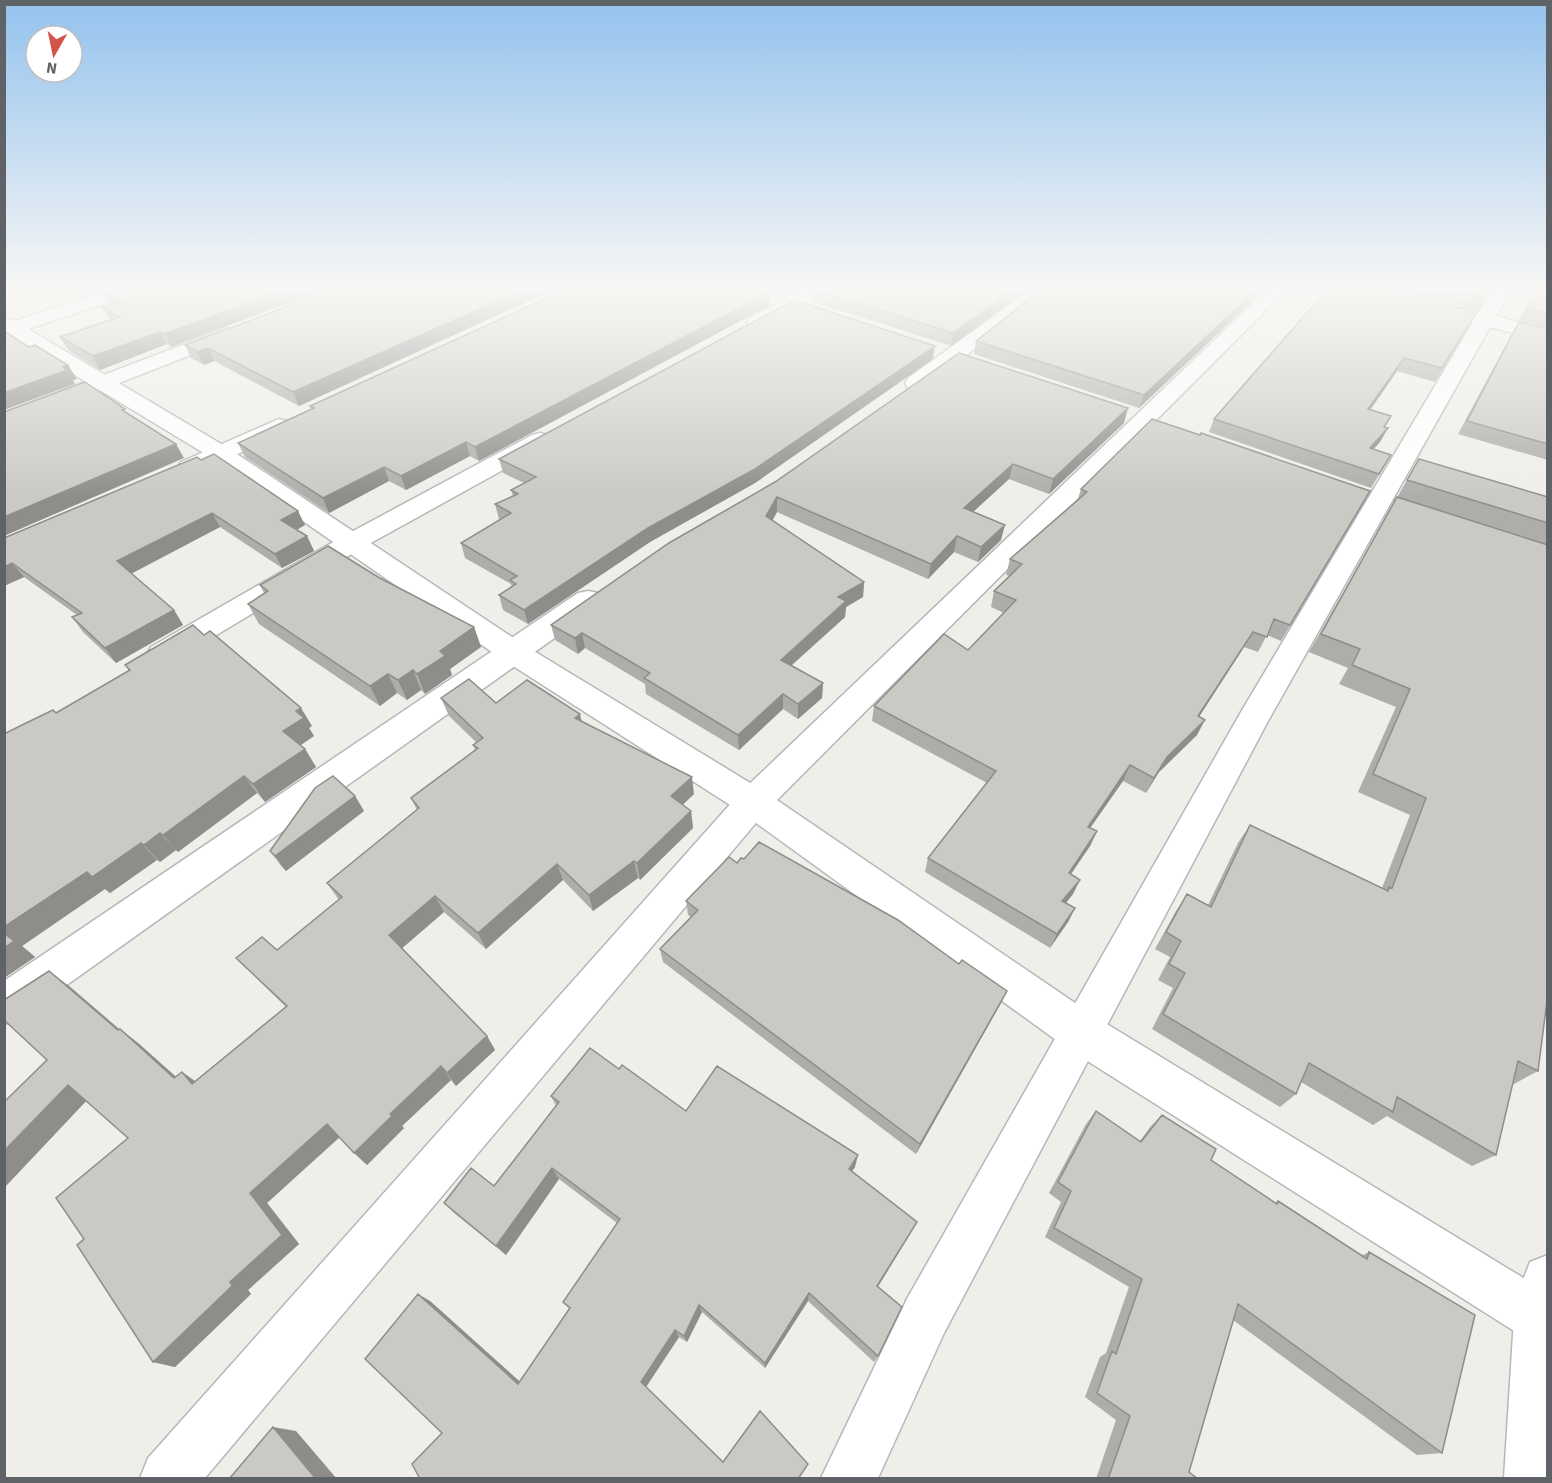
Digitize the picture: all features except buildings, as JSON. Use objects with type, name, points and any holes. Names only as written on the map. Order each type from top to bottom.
[{"type":"street","points":[[63,360],[220,453],[513,652],[753,802],[1082,1033],[1545,1307],[1532,1479]]},
{"type":"street","points":[[4,421],[158,360]]},
{"type":"street","points":[[896,398],[950,360]]},
{"type":"street","points":[[168,1479],[753,802],[1206,360]]},
{"type":"street","points":[[849,1479],[926,1315],[1252,720],[1377,501],[1461,360]]},
{"type":"street","points":[[166,477],[294,418]]},
{"type":"street","points":[[142,665],[351,543],[561,429]]},
{"type":"street","points":[[4,1005],[611,584]]}]
